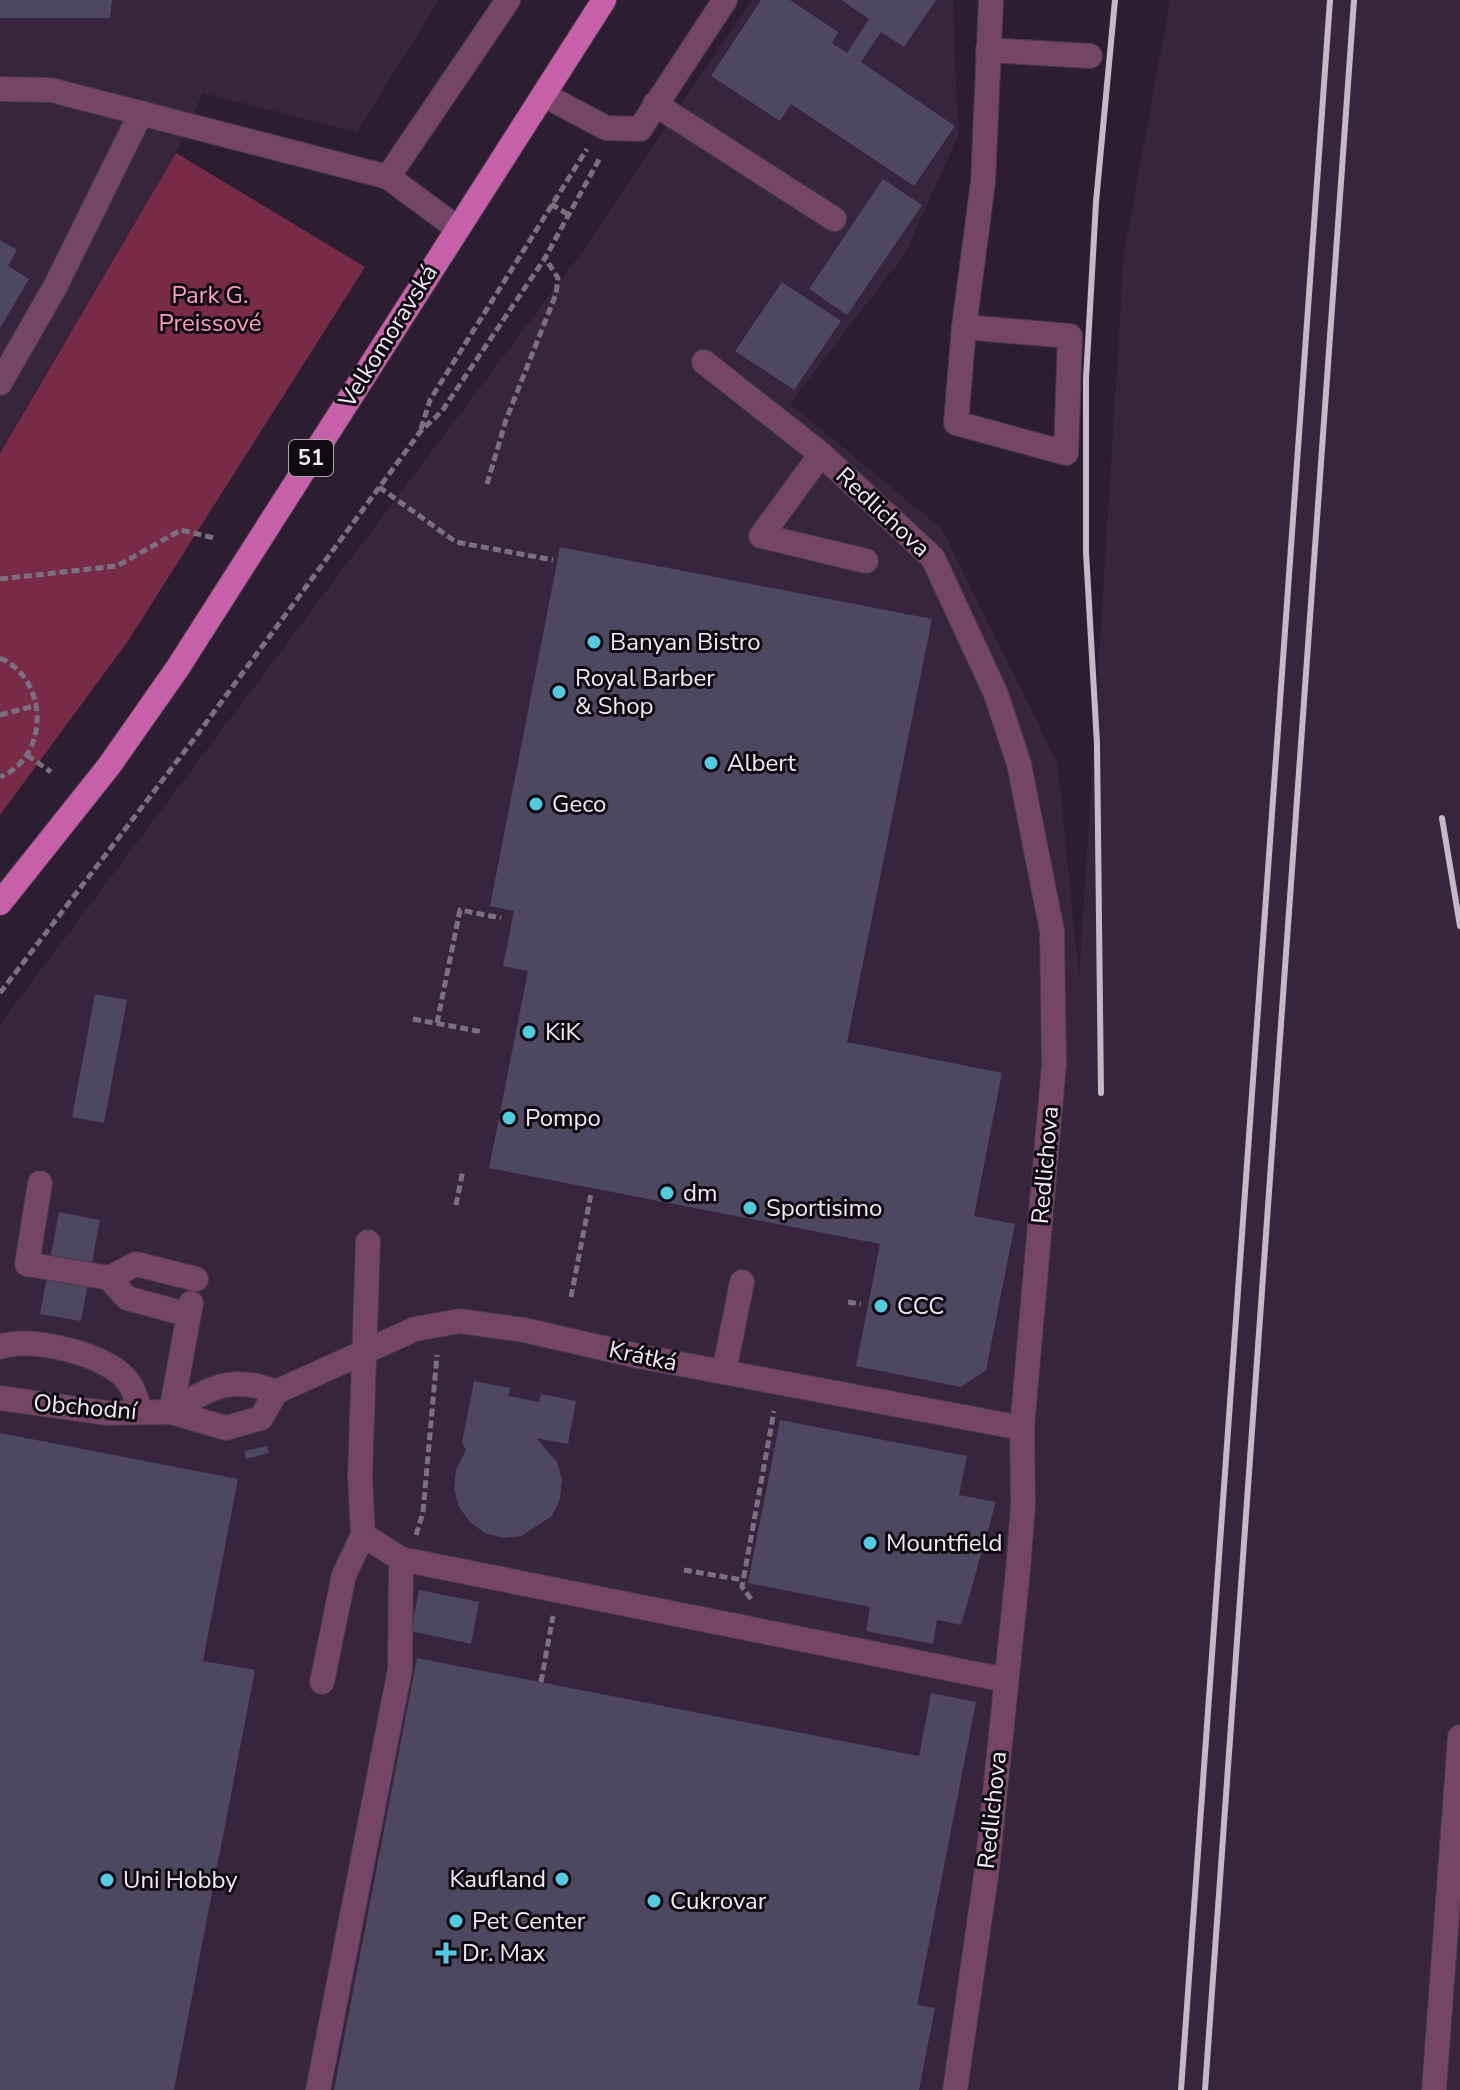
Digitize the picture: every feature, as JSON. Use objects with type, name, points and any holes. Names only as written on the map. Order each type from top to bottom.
[{"type":"main road","name":"Velkomoravská","points":[[0,903],[109,766],[177,669],[604,0]]},
{"type":"lane","points":[[388,177],[508,0]]},
{"type":"lane","points":[[544,95],[606,128],[640,129],[725,0]]},
{"type":"lane","points":[[964,327],[1070,336],[1066,453],[956,423],[964,327],[983,182],[991,0]]},
{"type":"lane","points":[[988,50],[1090,56]]},
{"type":"lane","points":[[0,89],[51,90],[388,177],[457,228]]},
{"type":"lane","points":[[655,104],[834,219]]},
{"type":"lane","points":[[0,383],[55,287],[141,113]]},
{"type":"lane","name":"Redlichova","points":[[704,362],[821,454],[933,558],[996,694],[1019,764],[1052,931],[1054,1064],[1022,1428],[1023,1505],[987,1869],[955,2090]]},
{"type":"lane","points":[[821,454],[761,536],[866,561]]},
{"type":"lane","points":[[40,1183],[27,1264],[109,1278],[136,1264],[196,1279]]},
{"type":"lane","points":[[322,1682],[344,1575],[363,1535],[360,1477],[368,1242]]},
{"type":"lane","points":[[109,1278],[127,1298],[190,1309],[171,1412]]},
{"type":"lane","points":[[724,1372],[742,1282]]},
{"type":"lane","name":"Krátká","points":[[276,1392],[415,1329],[460,1321],[524,1330],[779,1383],[1022,1428]]},
{"type":"lane","points":[[0,1347],[36,1343],[96,1358],[129,1381],[141,1412]]},
{"type":"lane","name":"Obchodní","points":[[0,1398],[107,1413],[171,1412],[226,1428],[261,1418],[276,1392],[251,1382],[240,1383],[205,1390],[171,1412]]},
{"type":"lane","points":[[363,1535],[401,1559],[1006,1680]]},
{"type":"lane","points":[[318,2090],[400,1669],[401,1559]]},
{"type":"lane","points":[[1434,2090],[1460,1737]]},
{"type":"path","points":[[420,432],[430,400],[585,151],[606,128]]},
{"type":"path","points":[[0,993],[197,735],[420,432],[442,411],[545,258],[602,153],[606,128]]},
{"type":"path","points":[[551,204],[569,215]]},
{"type":"path","points":[[487,484],[506,420],[556,294],[558,278],[545,258]]},
{"type":"path","points":[[379,487],[456,542],[553,560]]},
{"type":"path","points":[[0,579],[117,566],[181,530],[214,538]]},
{"type":"path","points":[[0,658],[10,662],[28,681],[38,705],[37,731],[27,755],[0,777]]},
{"type":"path","points":[[0,715],[38,705]]},
{"type":"path","points":[[27,755],[51,772]]},
{"type":"path","points":[[437,1023],[460,910],[501,918]]},
{"type":"path","points":[[413,1019],[483,1032]]},
{"type":"path","points":[[456,1205],[463,1170]]},
{"type":"path","points":[[571,1297],[591,1194]]},
{"type":"path","points":[[848,1302],[861,1304]]},
{"type":"path","points":[[401,1559],[415,1541],[423,1512],[438,1343]]},
{"type":"path","points":[[753,1630],[758,1608],[742,1587],[763,1487],[779,1383]]},
{"type":"path","points":[[684,1570],[743,1580]]},
{"type":"path","points":[[541,1682],[558,1590]]},
{"type":"shaded area","points":[[0,0],[439,0],[357,132],[203,93],[176,153],[0,451]]},
{"type":"shaded area","points":[[752,0],[953,0],[958,136],[906,252],[790,404],[942,529],[1058,764],[1079,979],[1124,253],[1170,0],[1460,0],[1460,2090],[0,2090],[0,1024],[582,252]]},
{"type":"green space","name":"Park G. Preissové","points":[[176,153],[365,267],[128,641],[0,815],[0,453]]},
{"type":"building","points":[[0,0],[112,0],[110,18],[0,18]]},
{"type":"building","points":[[761,0],[790,0],[838,32],[832,43],[847,53],[869,19],[841,0],[936,0],[904,47],[881,32],[861,62],[955,126],[914,186],[791,104],[780,121],[711,76]]},
{"type":"building","points":[[883,179],[922,205],[847,315],[809,289]]},
{"type":"building","points":[[0,240],[17,250],[8,266],[29,279],[0,328]]},
{"type":"building","points":[[782,282],[841,321],[794,390],[735,351]]},
{"type":"building","points":[[560,547],[932,619],[847,1042],[1002,1073],[974,1216],[1015,1224],[986,1370],[961,1387],[856,1366],[880,1244],[489,1168],[528,971],[503,966],[514,911],[490,906]]},
{"type":"building","points":[[95,994],[127,1000],[104,1123],[72,1117]]},
{"type":"building","points":[[59,1212],[100,1220],[81,1321],[40,1314]]},
{"type":"building","points":[[474,1381],[510,1388],[508,1396],[539,1402],[541,1394],[576,1401],[568,1444],[536,1438],[557,1462],[562,1480],[560,1499],[552,1516],[521,1536],[503,1538],[485,1533],[470,1522],[459,1507],[454,1489],[456,1470],[466,1450],[462,1443]]},
{"type":"building","name":"Mountfield","points":[[780,1420],[967,1456],[959,1495],[996,1502],[961,1625],[937,1620],[933,1644],[866,1631],[870,1607],[748,1583]]},
{"type":"building","name":"Uni Hobby","points":[[0,1433],[238,1479],[203,1661],[255,1670],[174,2090],[0,2090]]},
{"type":"building","points":[[267,1446],[269,1453],[246,1459],[244,1451]]},
{"type":"building","points":[[419,1590],[479,1602],[471,1644],[411,1631]]},
{"type":"building","name":"Cukrovar","points":[[417,1658],[919,1756],[931,1693],[976,1702],[917,2005],[935,2008],[919,2090],[334,2090]]},
{"type":"railway","points":[[1101,1093],[1097,744],[1086,552],[1086,379],[1096,202],[1115,0]]},
{"type":"railway","points":[[1181,2090],[1330,0]]},
{"type":"railway","points":[[1205,2090],[1354,0]]},
{"type":"railway","points":[[1442,818],[1460,926]]},
{"type":"place","name":"Banyan Bistro","points":[[594,642]]},
{"type":"place","name":"Royal Barber & Shop","points":[[559,692]]},
{"type":"place","name":"Albert","points":[[711,763]]},
{"type":"place","name":"Geco","points":[[536,804]]},
{"type":"place","name":"KiK","points":[[529,1032]]},
{"type":"place","name":"Pompo","points":[[509,1118]]},
{"type":"place","name":"dm","points":[[667,1193]]},
{"type":"place","name":"Sportisimo","points":[[750,1208]]},
{"type":"place","name":"CCC","points":[[881,1306]]},
{"type":"place","name":"Mountfield","points":[[870,1543]]},
{"type":"place","name":"Kaufland","points":[[562,1879]]},
{"type":"place","name":"Uni Hobby","points":[[107,1880]]},
{"type":"place","name":"Cukrovar","points":[[654,1901]]},
{"type":"place","name":"Pet Center","points":[[456,1921]]},
{"type":"place","name":"Dr. Max","points":[[446,1953]]}]
